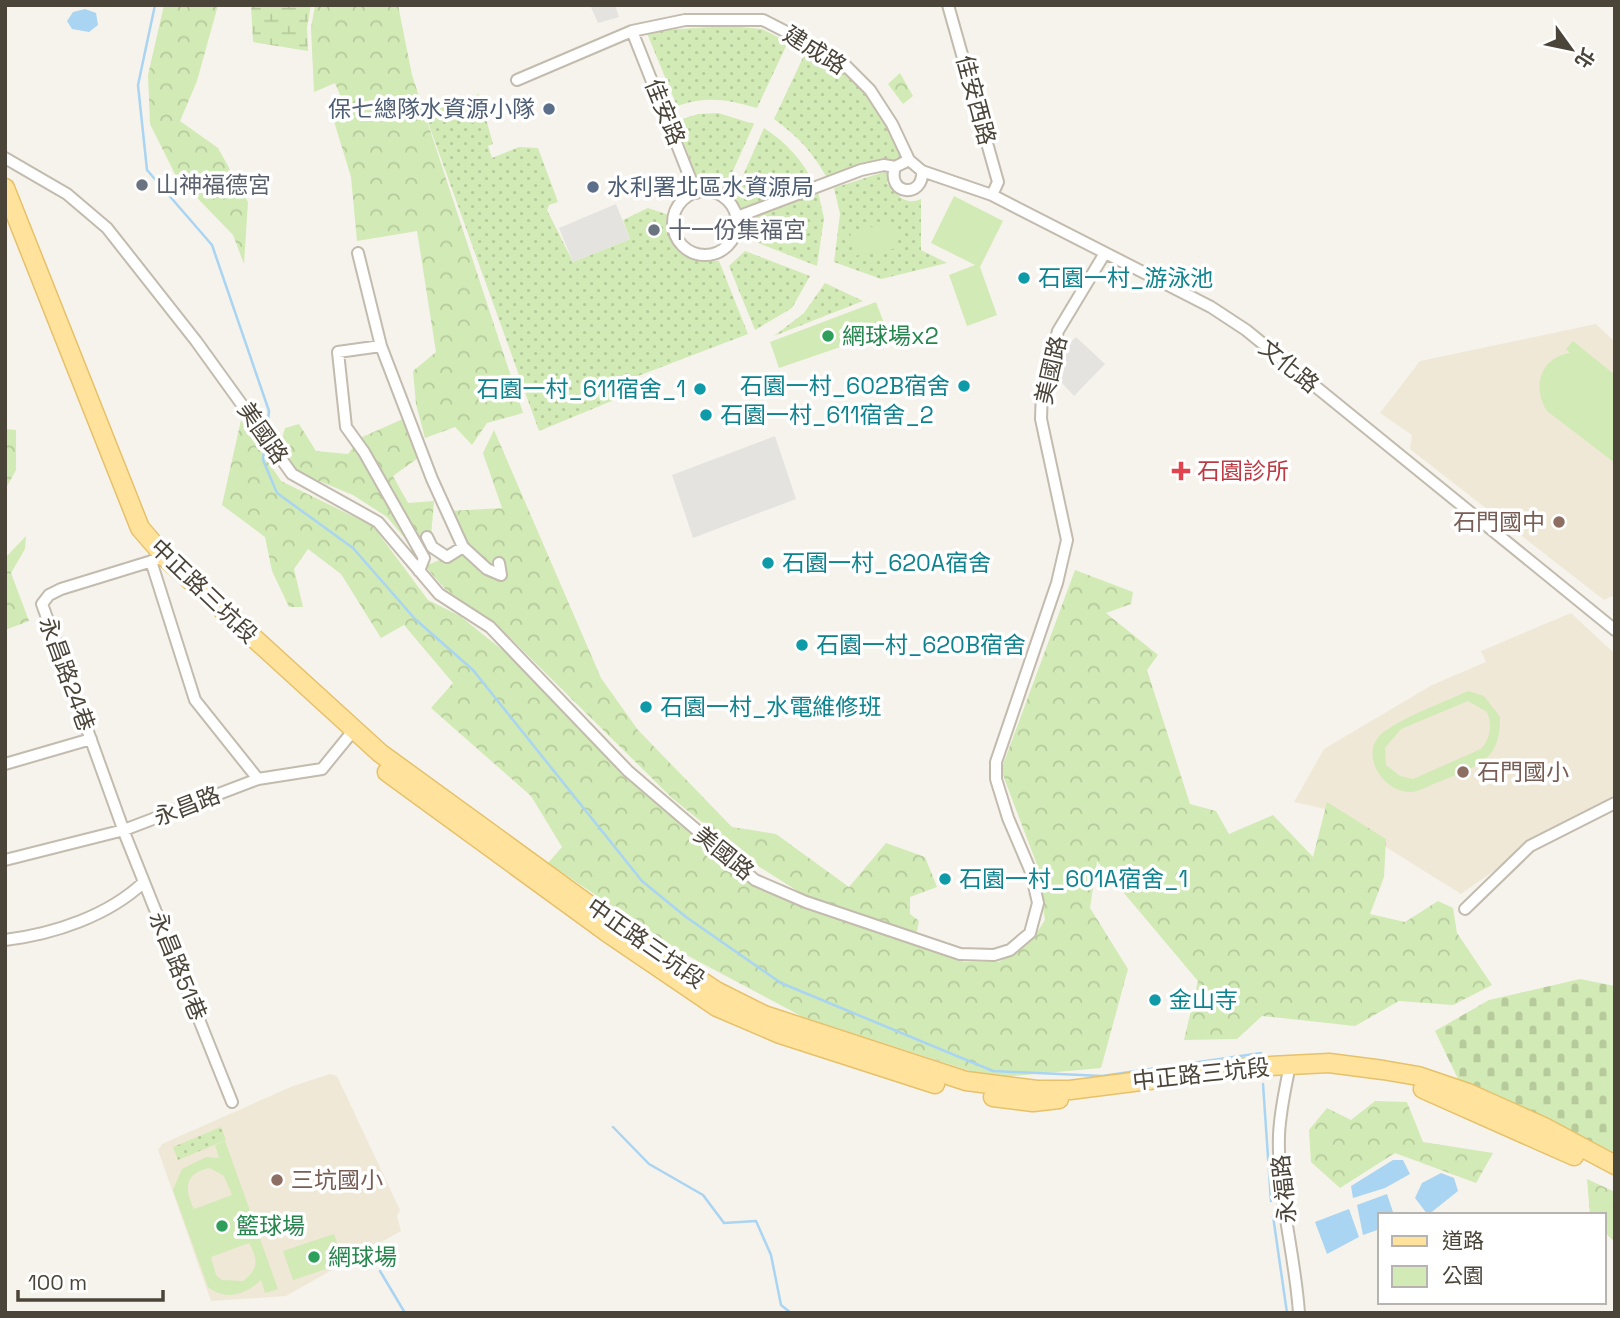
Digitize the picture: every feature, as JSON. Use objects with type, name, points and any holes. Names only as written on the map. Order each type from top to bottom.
[{"type":"main road","name":"中正路三坑段","points":[[5,188],[140,528],[157,559]]},
{"type":"main road","name":"中正路三坑段","points":[[5,221],[123,513],[172,580],[350,736],[607,918],[716,991],[764,1015],[966,1082],[1037,1090],[1070,1090],[1251,1067],[1347,1075],[1421,1088],[1494,1119],[1615,1177]]},
{"type":"main road","name":"中正路三坑段","points":[[1289,1069],[1329,1063],[1418,1076],[1468,1093],[1544,1127],[1615,1165]]},
{"type":"street","name":"佳安西路","points":[[948,5],[998,181],[992,195]]},
{"type":"street","name":"建成路","points":[[517,80],[632,32],[685,20],[763,20],[801,37],[839,60],[870,90],[892,124],[909,160]]},
{"type":"street","name":"佳安路","points":[[632,32],[696,193]]},
{"type":"street","name":"美國路","points":[[5,158],[67,194],[107,228],[261,428],[292,474],[378,522],[439,594],[490,627],[628,771],[755,880],[806,902],[960,954],[994,955],[1010,950],[1030,933],[1038,903],[1031,872],[1000,792],[996,762],[1057,583],[1067,540],[1041,419],[1042,390],[1059,331],[1105,253]]},
{"type":"street","name":"文化路","points":[[909,160],[922,171],[992,195],[1211,307],[1246,330],[1615,630]]},
{"type":"street","points":[[737,217],[861,170],[884,165],[895,167],[909,160]]},
{"type":"street","points":[[895,167],[892,176],[894,184],[901,190],[910,192],[918,188],[923,180],[922,171]]},
{"type":"street","points":[[709,191],[722,196],[732,205],[737,217],[735,237],[727,248],[707,256],[691,252],[678,241],[673,225],[682,202],[696,193],[709,191]]},
{"type":"street","points":[[358,253],[382,346],[432,479],[463,547],[487,569],[501,575],[499,563]]},
{"type":"street","points":[[382,346],[338,352],[346,427],[364,452],[424,558],[419,571]]},
{"type":"street","points":[[427,537],[432,547],[447,558],[463,547]]},
{"type":"street","points":[[157,559],[195,701],[258,779]]},
{"type":"street","name":"永昌路24巷","points":[[124,830],[42,604],[48,595],[61,589],[157,559]]},
{"type":"street","name":"永昌路","points":[[5,860],[124,830],[258,779],[322,769],[350,736]]},
{"type":"street","points":[[5,764],[91,739]]},
{"type":"street","points":[[1465,909],[1531,846],[1615,803]]},
{"type":"street","name":"永昌路51巷","points":[[124,830],[232,1102]]},
{"type":"street","points":[[5,940],[48,932],[112,907],[144,881]]},
{"type":"street","name":"永福路","points":[[1289,1069],[1279,1137],[1284,1211],[1297,1272],[1299,1313]]},
{"type":"shaded area","points":[[590,5],[615,5],[619,17],[598,23]]},
{"type":"shaded area","points":[[616,204],[630,239],[573,262],[559,228]]},
{"type":"shaded area","name":"石門國中","points":[[1596,324],[1615,342],[1615,595],[1604,600],[1410,449],[1412,435],[1380,413],[1420,361]]},
{"type":"shaded area","points":[[1076,337],[1105,364],[1074,396],[1050,370],[1053,359]]},
{"type":"shaded area","points":[[775,436],[796,499],[693,538],[672,475]]},
{"type":"shaded area","name":"石門國小","points":[[1571,613],[1615,654],[1615,795],[1555,828],[1461,894],[1325,809],[1294,802],[1324,749],[1432,685],[1486,662],[1481,651]]},
{"type":"shaded area","name":"三坑國小","points":[[330,1074],[337,1076],[400,1210],[397,1216],[401,1231],[286,1296],[211,1301],[158,1150],[162,1144],[293,1086]]},
{"type":"green space","points":[[164,5],[218,5],[197,81],[180,121],[218,148],[248,202],[244,264],[233,235],[176,176],[150,124],[148,75]]},
{"type":"green space","points":[[251,5],[311,5],[307,27],[308,51],[253,42]]},
{"type":"green space","points":[[315,5],[398,5],[412,75],[523,413],[487,423],[472,445],[455,427],[425,438],[416,404],[413,371],[436,352],[417,231],[357,241],[351,177],[333,118],[347,111],[335,83],[314,92],[311,28]]},
{"type":"green space","points":[[728,26],[762,29],[788,42],[757,108],[717,100],[677,106],[646,31]]},
{"type":"green space","points":[[807,49],[855,83],[876,109],[903,161],[827,178],[804,146],[774,119]]},
{"type":"green space","points":[[900,73],[913,96],[903,104],[888,84]]},
{"type":"green space","points":[[479,94],[493,144],[488,146],[492,158],[519,147],[538,148],[558,202],[549,205],[547,210],[573,262],[630,239],[623,220],[648,208],[680,219],[680,237],[687,250],[701,259],[719,261],[748,334],[609,387],[614,400],[539,431],[425,114]]},
{"type":"green space","points":[[718,113],[754,124],[723,193],[702,191],[676,121],[698,114]]},
{"type":"green space","points":[[764,128],[793,152],[814,183],[744,211],[733,198]]},
{"type":"green space","points":[[884,172],[889,174],[887,183],[902,198],[910,201],[921,199],[921,250],[947,263],[881,279],[834,262],[840,214],[834,188]]},
{"type":"green space","points":[[818,192],[824,218],[817,266],[748,239],[747,220]]},
{"type":"green space","name":"網球場x2","points":[[954,196],[1003,221],[980,267],[997,315],[967,326],[949,275],[975,265],[931,243]]},
{"type":"green space","points":[[893,223],[898,248],[854,256],[850,231]]},
{"type":"green space","points":[[745,251],[810,276],[792,308],[755,330],[729,266]]},
{"type":"green space","points":[[825,283],[863,301],[774,336],[804,313]]},
{"type":"green space","name":"網球場x2","points":[[876,302],[887,331],[779,368],[770,342]]},
{"type":"green space","points":[[1573,341],[1615,375],[1615,463],[1547,411],[1542,402],[1540,384],[1546,367],[1560,356],[1570,353],[1566,349]]},
{"type":"green space","points":[[403,419],[422,455],[393,476],[408,503],[434,501],[431,537],[418,554],[387,517],[353,495],[295,471],[279,449],[285,428],[299,424],[316,451],[348,454],[360,438]]},
{"type":"green space","points":[[241,420],[281,481],[373,526],[428,600],[460,616],[515,660],[699,839],[808,909],[964,962],[999,962],[1032,940],[1045,920],[1036,862],[1001,770],[1075,570],[1133,592],[1131,604],[1106,613],[1158,655],[1147,670],[1190,804],[1216,811],[1229,834],[1273,815],[1313,857],[1327,802],[1386,839],[1384,877],[1370,914],[1405,922],[1438,901],[1453,908],[1457,933],[1492,985],[1453,1005],[1399,1001],[1355,1026],[1262,1016],[1237,1039],[1184,1040],[1198,981],[1097,861],[1090,908],[1128,969],[1101,1068],[992,1078],[803,1017],[679,951],[548,863],[562,847],[531,796],[431,708],[453,683],[404,625],[381,638],[341,574],[308,549],[294,569],[303,607],[289,607],[272,571],[265,537],[222,505]]},
{"type":"green space","points":[[5,429],[16,430],[16,470],[5,490]]},
{"type":"green space","points":[[494,430],[601,678],[638,730],[732,827],[776,834],[849,887],[886,843],[925,857],[937,887],[910,897],[910,914],[919,921],[916,936],[812,900],[750,861],[672,798],[500,628],[445,589],[425,566],[461,551],[450,511],[502,508],[483,453]]},
{"type":"green space","points":[[26,536],[25,549],[11,573],[29,621],[5,630],[5,558]]},
{"type":"green space","points":[[1468,691],[1484,696],[1500,717],[1496,744],[1491,753],[1475,766],[1417,791],[1399,790],[1382,778],[1373,759],[1377,739],[1404,719]],"holes":[[[1468,701],[1487,712],[1490,732],[1481,749],[1413,779],[1400,776],[1386,765],[1385,748],[1401,729]]]},
{"type":"green space","points":[[1580,979],[1615,986],[1615,1153],[1564,1127],[1460,1083],[1435,1031],[1489,1000]]},
{"type":"green space","points":[[1375,1101],[1407,1102],[1423,1142],[1493,1153],[1476,1183],[1395,1153],[1340,1188],[1311,1162],[1309,1130],[1327,1108],[1351,1120]]},
{"type":"green space","points":[[221,1127],[226,1140],[178,1160],[173,1147]]},
{"type":"green space","points":[[225,1141],[278,1289],[265,1293],[261,1280],[242,1292],[228,1295],[208,1287],[173,1190],[182,1169],[206,1157],[219,1158],[215,1145]],"holes":[[[210,1168],[224,1176],[232,1195],[194,1209],[188,1183],[195,1174]],[[249,1243],[255,1264],[248,1277],[243,1281],[222,1280],[216,1275],[211,1257]]]},
{"type":"green space","points":[[1587,1179],[1615,1192],[1615,1242],[1606,1234],[1606,1213],[1590,1213]]},
{"type":"green space","name":"網球場","points":[[334,1234],[344,1263],[293,1280],[283,1251]]},
{"type":"water","points":[[85,9],[96,13],[98,25],[89,32],[72,29],[67,21],[73,12]]},
{"type":"water","points":[[1393,1160],[1403,1160],[1410,1174],[1385,1188],[1353,1198],[1351,1186]]},
{"type":"water","points":[[1441,1173],[1454,1178],[1458,1191],[1430,1213],[1426,1213],[1415,1198],[1422,1183]]},
{"type":"water","points":[[1387,1194],[1393,1213],[1378,1213],[1378,1230],[1363,1235],[1357,1205]]},
{"type":"water","points":[[1349,1209],[1359,1237],[1327,1254],[1315,1222]]},
{"type":"waterway","points":[[155,5],[138,85],[147,170],[212,245],[269,411],[267,431]]},
{"type":"waterway","points":[[265,445],[263,460],[277,493],[353,548],[415,619],[473,670],[642,881],[686,917],[781,983],[993,1071],[1102,1076],[1261,1053],[1261,1058]]},
{"type":"waterway","points":[[1263,1084],[1271,1201]]},
{"type":"waterway","points":[[613,1127],[649,1164],[703,1195],[724,1223],[756,1221],[771,1255],[781,1305],[791,1313]]},
{"type":"waterway","points":[[1273,1216],[1287,1313]]},
{"type":"waterway","points":[[380,1271],[405,1313]]},
{"type":"place","name":"保七總隊水資源小隊","points":[[549,109]]},
{"type":"place","name":"山神福德宮","points":[[142,185]]},
{"type":"place","name":"水利署北區水資源局","points":[[593,187]]},
{"type":"place","name":"十一份集福宮","points":[[654,230]]},
{"type":"place","name":"石園一村_游泳池","points":[[1024,278]]},
{"type":"place","name":"網球場x2","points":[[828,336]]},
{"type":"place","name":"石園一村_602B宿舍","points":[[964,386]]},
{"type":"place","name":"石園一村_611宿舍_1","points":[[700,389]]},
{"type":"place","name":"石園一村_611宿舍_2","points":[[706,415]]},
{"type":"place","name":"石園診所","points":[[1181,471]]},
{"type":"place","name":"石門國中","points":[[1559,522]]},
{"type":"place","name":"石園一村_620A宿舍","points":[[768,563]]},
{"type":"place","name":"石園一村_620B宿舍","points":[[802,645]]},
{"type":"place","name":"石園一村_水電維修班","points":[[646,707]]},
{"type":"place","name":"石門國小","points":[[1463,772]]},
{"type":"place","name":"石園一村_601A宿舍_1","points":[[945,879]]},
{"type":"place","name":"金山寺","points":[[1155,1000]]},
{"type":"place","name":"三坑國小","points":[[277,1180]]},
{"type":"place","name":"籃球場","points":[[222,1226]]},
{"type":"place","name":"網球場","points":[[314,1257]]}]
